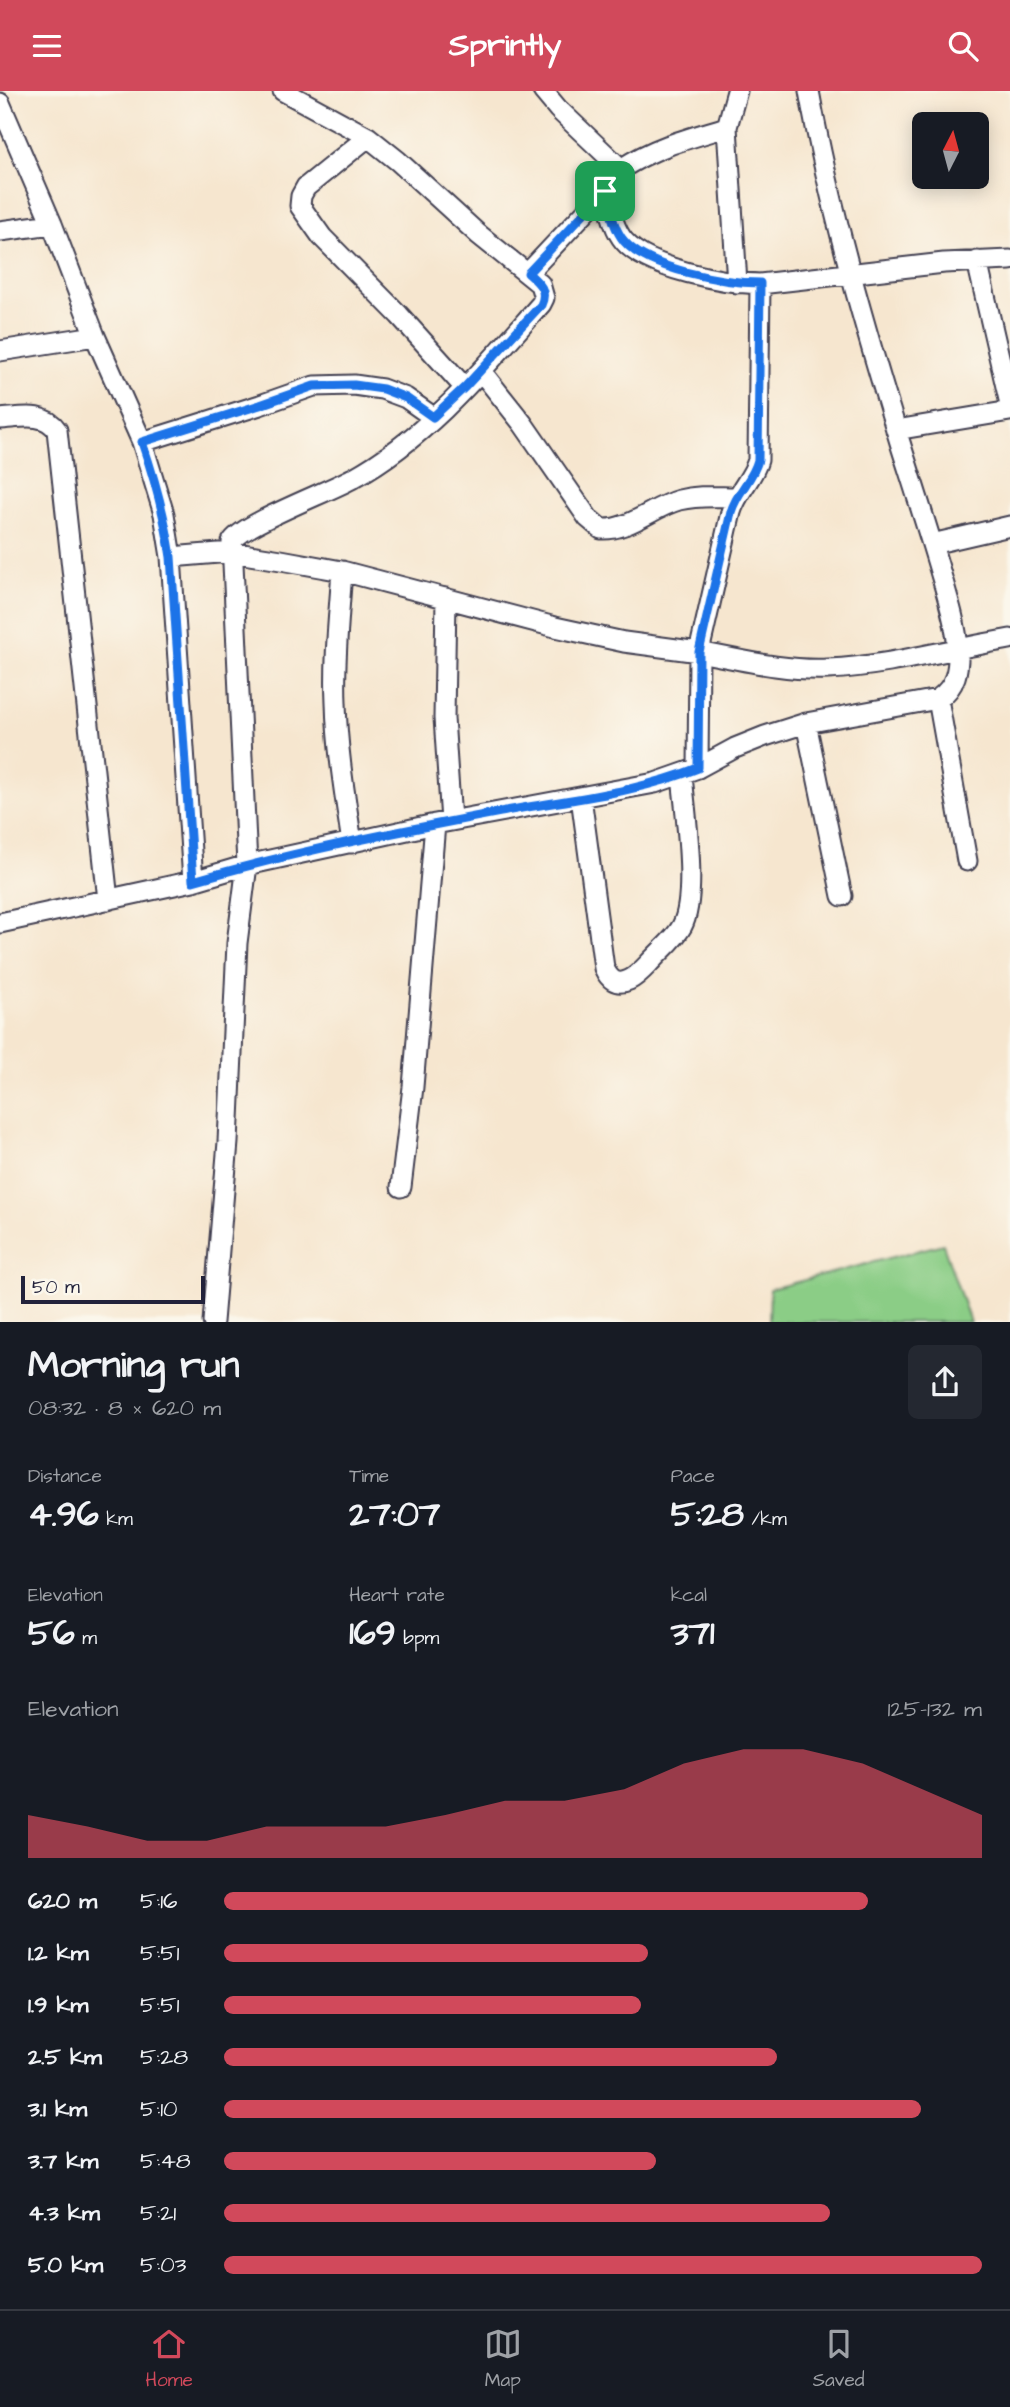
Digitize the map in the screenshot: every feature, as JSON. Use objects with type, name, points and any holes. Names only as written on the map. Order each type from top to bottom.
[{"type":"street","points":[[213,1322],[228,1142],[237,943],[247,865],[232,542],[239,534],[379,463],[481,371],[541,305],[544,298],[540,284],[528,273],[478,234],[428,187],[368,137],[283,91]]},
{"type":"street","points":[[543,91],[558,109],[621,169]]},
{"type":"street","points":[[737,91],[727,128],[737,283]]},
{"type":"street","points":[[0,923],[193,881],[247,865],[443,823],[645,786],[690,772],[745,744],[806,723],[938,699],[949,692],[954,684],[958,648],[947,595],[850,272],[809,91]]},
{"type":"street","points":[[0,103],[6,134],[52,224],[94,336],[142,442],[164,514],[171,557],[193,881]]},
{"type":"street","points":[[528,273],[605,191],[621,169],[642,155],[666,145],[727,128]]},
{"type":"street","points":[[368,137],[306,187],[300,206],[322,237],[465,387]]},
{"type":"street","points":[[605,191],[616,229],[638,254],[665,266],[737,283],[1010,260]]},
{"type":"street","points":[[0,231],[52,224]]},
{"type":"street","points":[[977,261],[1010,404]]},
{"type":"street","points":[[581,797],[604,968],[608,977],[615,982],[624,982],[634,978],[674,938],[687,911],[690,772],[699,652],[735,497],[752,474],[758,460],[760,283]]},
{"type":"street","points":[[0,351],[94,336]]},
{"type":"street","points":[[481,371],[531,435],[588,518],[601,529],[616,529],[680,500],[702,496],[735,497]]},
{"type":"street","points":[[142,442],[314,386],[354,385],[383,389],[406,398],[433,417]]},
{"type":"street","points":[[896,430],[1010,411]]},
{"type":"street","points":[[0,419],[38,417],[52,423],[57,430],[107,900]]},
{"type":"street","points":[[932,544],[1010,526]]},
{"type":"street","points":[[171,557],[231,552],[342,572],[624,642],[781,667],[826,669],[863,666],[1010,639]]},
{"type":"street","points":[[342,572],[336,702],[341,770],[352,843]]},
{"type":"street","points":[[401,1187],[443,823],[446,598]]},
{"type":"street","points":[[938,699],[967,861]]},
{"type":"street","points":[[806,723],[842,896]]},
{"type":"green space","points":[[943,1244],[970,1322],[769,1322],[770,1289]]},
{"type":"route","points":[[605,191],[616,229],[638,254],[665,266],[737,283],[760,283],[758,460],[756,468],[735,497],[699,652],[698,768],[625,790],[435,824],[247,865],[193,881],[181,736],[171,557],[164,514],[142,442],[314,386],[336,384],[383,389],[406,398],[433,417],[465,387],[541,305],[544,291],[528,273],[605,191]]}]
